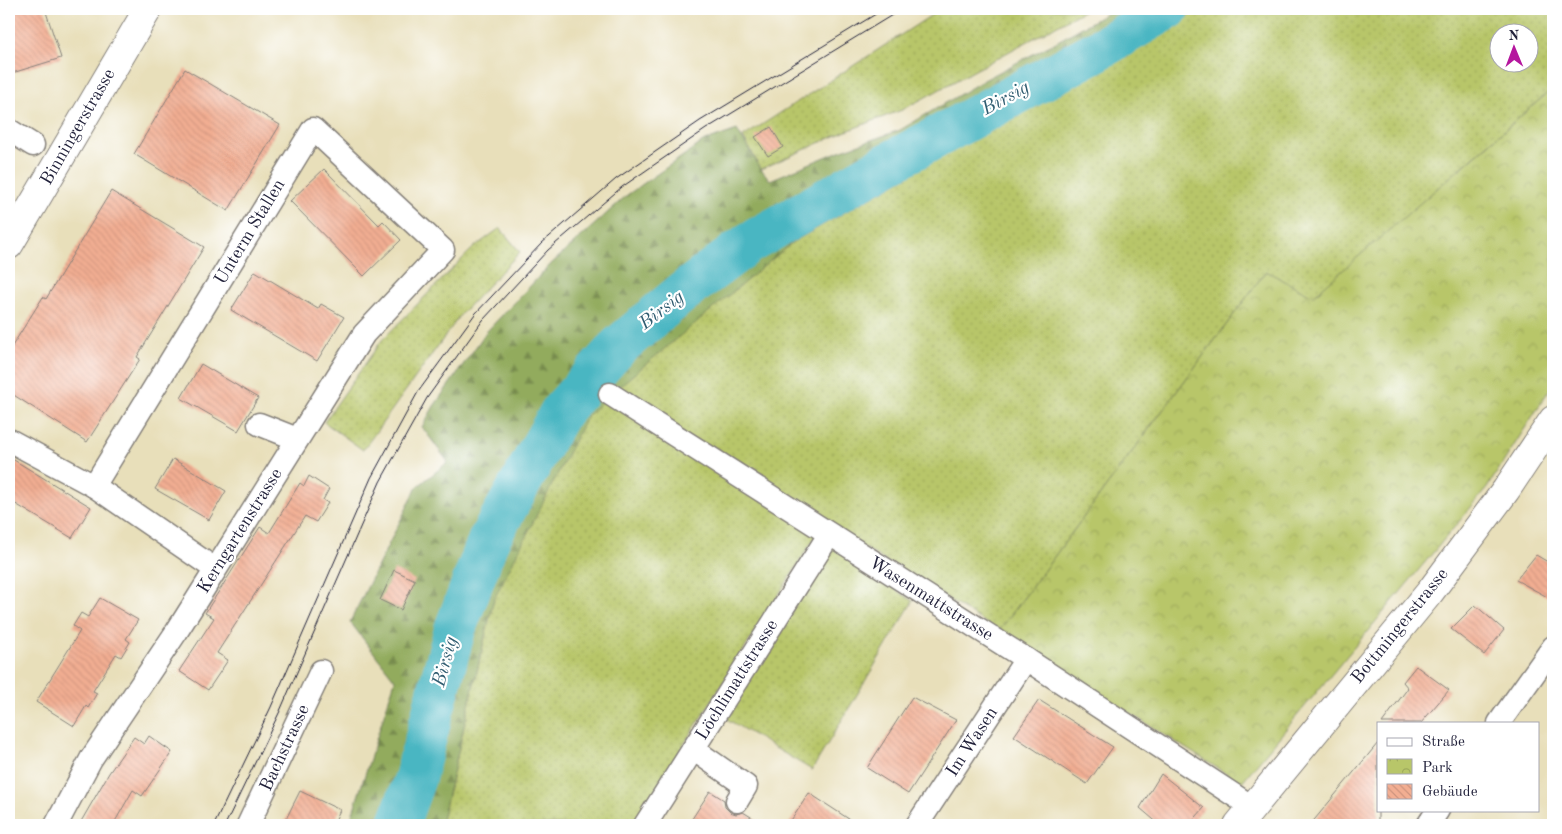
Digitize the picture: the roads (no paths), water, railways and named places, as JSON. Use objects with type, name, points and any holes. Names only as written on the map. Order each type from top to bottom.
[{"type":"main road","name":"Binningerstrasse","points":[[9,245],[148,9]]},
{"type":"main road","name":"Bottmingerstrasse","points":[[1245,816],[1430,592],[1506,490],[1553,420]]},
{"type":"street","name":"Unterm Stallen","points":[[94,486],[313,129],[443,250]]},
{"type":"street","points":[[9,130],[33,145]]},
{"type":"street","name":"Kerngartenstrasse","points":[[56,825],[90,759],[176,631],[364,334],[443,250]]},
{"type":"street","name":"Wasenmattstrasse","points":[[610,394],[1026,659],[1245,816]]},
{"type":"street","points":[[258,424],[297,439]]},
{"type":"street","points":[[9,440],[94,486],[215,569]]},
{"type":"street","name":"Löchlimattstrasse","points":[[645,825],[829,535]]},
{"type":"street","points":[[1500,722],[1553,647]]},
{"type":"street","name":"Im Wasen","points":[[917,825],[1026,659]]},
{"type":"street","name":"Bachstrasse","points":[[248,825],[321,671]]},
{"type":"street","points":[[694,749],[746,786],[737,801]]},
{"type":"street","points":[[1428,825],[1437,812]]},
{"type":"waterway","name":"Birsig","points":[[398,825],[415,778],[455,629],[489,539],[561,411],[619,346],[682,293],[749,243],[889,163],[1098,50],[1168,9]]},
{"type":"tram line","points":[[214,825],[271,707],[371,478],[418,392],[475,314],[542,243],[616,179],[700,121],[884,9]]},
{"type":"tram line","points":[[225,825],[280,711],[380,482],[427,398],[483,320],[548,250],[622,187],[706,129],[902,9]]}]
